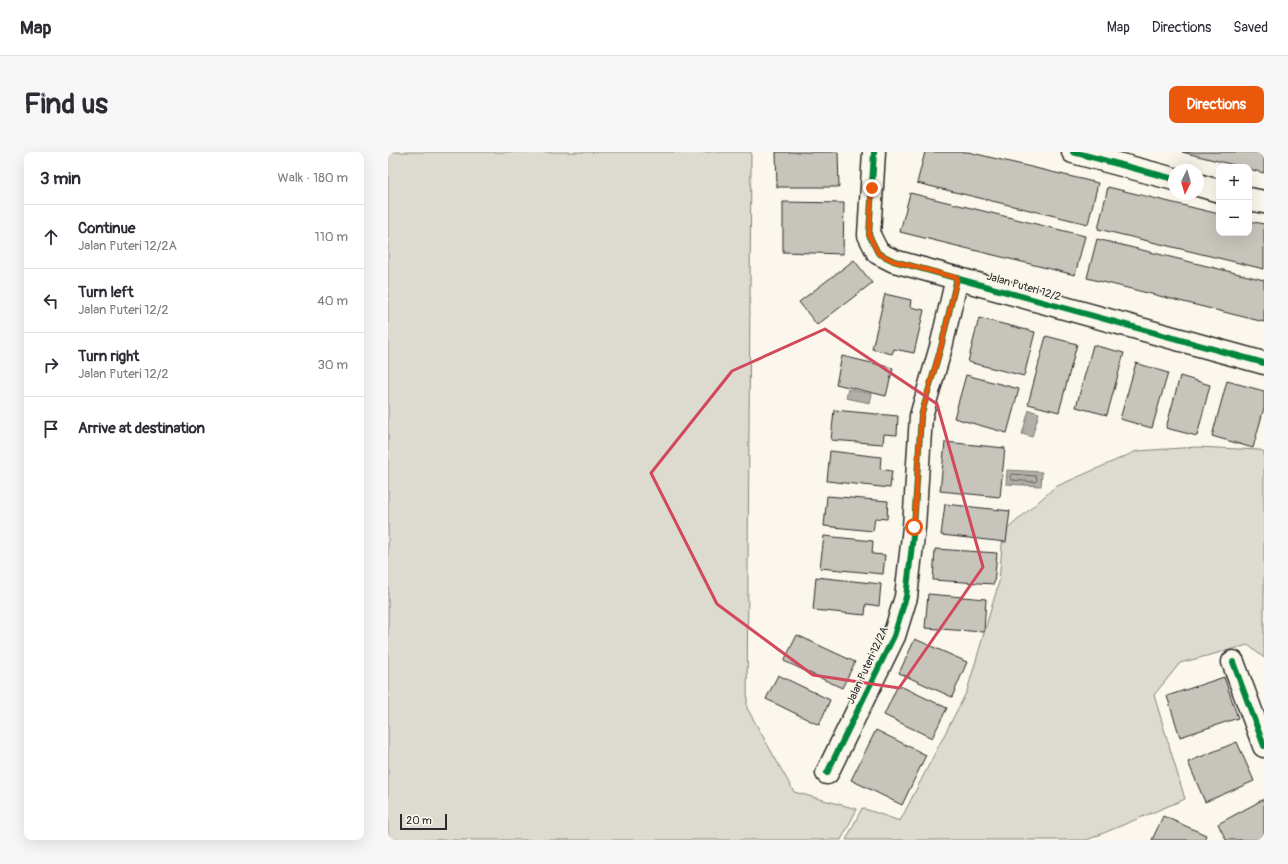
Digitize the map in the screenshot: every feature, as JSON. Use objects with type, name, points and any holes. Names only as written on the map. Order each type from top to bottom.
[{"type":"street","name":"Jalan Puteri 12/2","points":[[874,152],[869,235],[878,253],[894,261],[1264,363]]},
{"type":"street","points":[[1073,152],[1168,177]]},
{"type":"street","points":[[1204,187],[1216,190]]},
{"type":"street","points":[[1252,199],[1264,202]]},
{"type":"street","name":"Jalan Puteri 12/2A","points":[[827,773],[894,636],[906,596],[914,527],[921,416],[941,347],[957,278]]},
{"type":"street","points":[[1233,662],[1264,746]]},
{"type":"highlighted area","points":[[825,329],[937,404],[983,567],[899,688],[813,675],[717,604],[651,473],[732,371]]},
{"type":"shaded area","points":[[388,152],[751,152],[747,708],[794,792],[857,809],[841,840],[388,840]]},
{"type":"shaded area","points":[[1197,447],[1260,450],[1264,452],[1264,658],[1248,645],[1180,663],[1154,695],[1185,799],[1087,840],[846,840],[862,808],[900,821],[967,691],[999,582],[1003,533],[1055,487],[1137,451]]},
{"type":"water","points":[[848,389],[872,394],[870,403],[846,398]]},
{"type":"water","points":[[1029,410],[1039,413],[1032,437],[1022,434]]},
{"type":"water","points":[[1007,470],[1042,472],[1041,486],[1006,484]]},
{"type":"building","points":[[776,152],[838,152],[839,187],[777,187]]},
{"type":"building","points":[[925,152],[968,152],[1098,183],[1088,224],[917,183]]},
{"type":"building","points":[[1182,152],[1264,152],[1264,173],[1252,170],[1252,164],[1230,164]]},
{"type":"building","points":[[1108,187],[1216,213],[1216,236],[1252,236],[1252,222],[1264,224],[1264,269],[1098,229]]},
{"type":"building","points":[[910,193],[1085,236],[1075,275],[900,232]]},
{"type":"building","points":[[783,202],[844,203],[843,254],[783,252]]},
{"type":"building","points":[[1097,239],[1264,280],[1264,322],[1087,278]]},
{"type":"building","points":[[854,260],[872,283],[817,325],[799,302]]},
{"type":"building","points":[[885,294],[911,300],[910,307],[924,310],[914,353],[894,349],[892,354],[872,349]]},
{"type":"building","points":[[979,318],[1035,332],[1024,376],[968,362]]},
{"type":"building","points":[[1046,336],[1077,344],[1059,412],[1028,404]]},
{"type":"building","points":[[1093,345],[1124,353],[1107,415],[1076,407]]},
{"type":"building","points":[[842,356],[893,368],[886,396],[836,384]]},
{"type":"building","points":[[1136,363],[1168,373],[1152,428],[1120,419]]},
{"type":"building","points":[[966,375],[1019,389],[1007,433],[954,418]]},
{"type":"building","points":[[1180,376],[1210,385],[1197,436],[1166,428]]},
{"type":"building","points":[[1227,381],[1264,391],[1264,408],[1253,448],[1212,436]]},
{"type":"building","points":[[834,410],[898,416],[897,435],[884,434],[883,444],[831,440]]},
{"type":"building","points":[[945,442],[1005,448],[1000,497],[940,491]]},
{"type":"building","points":[[830,451],[881,457],[880,469],[892,471],[890,488],[827,481]]},
{"type":"building","points":[[827,496],[888,501],[887,519],[875,518],[873,531],[824,526]]},
{"type":"building","points":[[945,504],[1010,511],[1006,542],[941,535]]},
{"type":"building","points":[[824,536],[873,541],[872,554],[885,555],[883,574],[820,568]]},
{"type":"building","points":[[935,549],[997,553],[994,584],[933,580]]},
{"type":"building","points":[[816,577],[881,584],[879,606],[866,604],[865,615],[813,610]]},
{"type":"building","points":[[928,594],[986,599],[984,632],[925,628]]},
{"type":"building","points":[[797,635],[855,662],[842,688],[784,661]]},
{"type":"building","points":[[915,639],[967,662],[952,697],[899,673]]},
{"type":"building","points":[[778,675],[830,700],[819,725],[766,699]]},
{"type":"building","points":[[1224,677],[1238,718],[1180,737],[1167,696]]},
{"type":"building","points":[[898,685],[947,708],[932,738],[884,715]]},
{"type":"building","points":[[876,730],[926,755],[902,805],[851,780]]},
{"type":"building","points":[[1237,742],[1254,781],[1205,802],[1188,762]]},
{"type":"building","points":[[1264,799],[1264,840],[1226,840],[1218,824]]},
{"type":"building","points":[[1163,816],[1206,835],[1204,840],[1152,840]]},
{"type":"cycle path","points":[[874,152],[869,235],[878,253],[894,261],[1264,363]]},
{"type":"cycle path","points":[[1073,152],[1168,177]]},
{"type":"cycle path","points":[[827,773],[894,636],[906,597],[914,527],[921,416],[941,347],[957,278]]},
{"type":"cycle path","points":[[1233,662],[1264,746]]},
{"type":"route","points":[[872,188],[869,235],[878,253],[894,261],[957,278],[941,347],[921,416],[914,527]]}]
